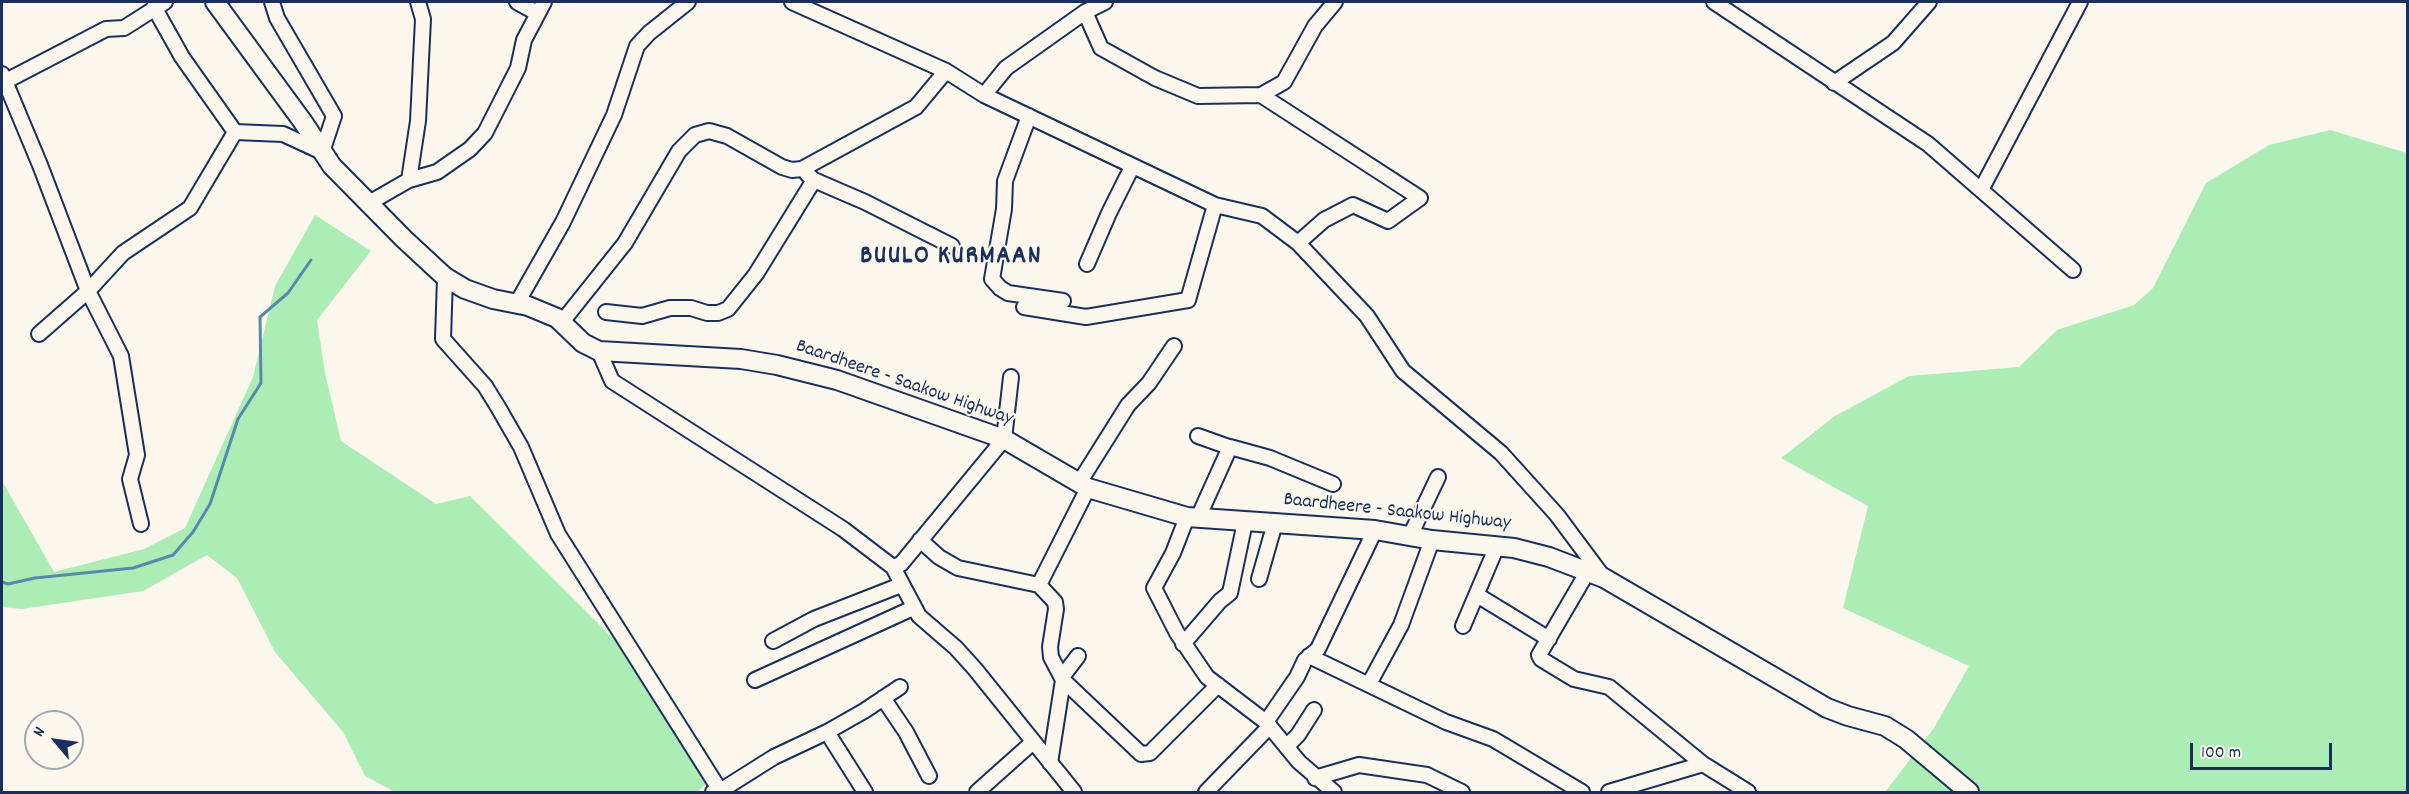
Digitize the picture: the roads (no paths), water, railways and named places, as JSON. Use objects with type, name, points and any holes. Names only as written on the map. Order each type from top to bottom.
[{"type":"main road","name":"Baardheere - Saakow Highway","points":[[215,2],[348,185],[404,239],[445,276],[465,289],[493,299],[517,303],[562,322],[583,343],[598,351],[622,354],[707,356],[777,365],[837,380],[1004,439],[1084,486],[1192,518],[1375,530],[1432,540],[1514,548],[1549,557],[1596,575],[1827,708],[1885,726],[1906,739],[1969,792]]},
{"type":"street","points":[[235,132],[283,134],[322,152],[334,116],[277,18],[272,2]]},
{"type":"street","points":[[409,180],[418,121],[423,18],[418,2]]},
{"type":"street","points":[[369,203],[409,180],[437,172],[470,149],[485,133],[518,68],[524,40],[541,7],[517,2]]},
{"type":"street","points":[[517,303],[563,222],[614,115],[637,46],[649,33],[688,2]]},
{"type":"street","points":[[795,2],[946,71],[984,95],[1215,206],[1262,216],[1298,243],[1367,316],[1403,371],[1502,453],[1557,515],[1596,575],[1548,639],[1539,655],[1543,662],[1575,679],[1609,687],[1703,764],[1748,792]]},
{"type":"street","points":[[984,95],[1006,68],[1085,12],[1104,2]]},
{"type":"street","points":[[1085,12],[1101,48],[1155,78],[1198,96],[1261,95],[1284,82],[1315,26],[1335,2]]},
{"type":"street","points":[[1714,2],[1928,144],[2073,270]]},
{"type":"street","points":[[1834,83],[1893,43],[1929,2]]},
{"type":"street","points":[[1981,190],[2080,2]]},
{"type":"street","points":[[141,524],[130,479],[137,454],[121,356],[88,291],[4,78],[106,29],[124,28],[160,4],[182,57],[235,132]]},
{"type":"street","points":[[562,322],[625,243],[679,151],[695,135],[709,131],[727,136],[782,167],[792,170],[802,169],[915,107],[946,71]]},
{"type":"street","points":[[1261,95],[1420,198],[1388,221],[1353,205],[1324,220],[1298,243]]},
{"type":"street","points":[[1029,116],[1005,181],[1004,209],[992,279],[1008,293],[1063,301]]},
{"type":"street","points":[[39,334],[88,291],[123,253],[190,208],[235,132]]},
{"type":"street","points":[[1087,264],[1132,167]]},
{"type":"street","points":[[802,169],[814,180],[865,202],[952,246]]},
{"type":"street","points":[[606,312],[642,316],[670,308],[691,308],[707,313],[718,313],[728,309],[756,274],[814,180]]},
{"type":"street","points":[[1024,307],[1086,317],[1188,300],[1215,206]]},
{"type":"street","points":[[445,276],[443,339],[485,386],[498,407],[521,447],[558,534],[718,792],[774,757],[827,732],[900,687]]},
{"type":"street","points":[[1038,585],[1084,486],[1128,405],[1149,384],[1174,346]]},
{"type":"street","points":[[598,351],[612,381],[843,529],[893,567],[913,608],[975,669],[1074,792]]},
{"type":"street","points":[[893,567],[901,564],[1004,439],[1011,377]]},
{"type":"street","points":[[1198,436],[1270,458],[1333,484]]},
{"type":"street","points":[[1229,447],[1155,588],[1183,644],[1207,676],[1268,724],[1315,778],[1334,792]]},
{"type":"street","points":[[1410,536],[1438,477]]},
{"type":"street","points":[[1183,644],[1230,593],[1245,522]]},
{"type":"street","points":[[1259,579],[1275,523]]},
{"type":"street","points":[[1206,792],[1268,724],[1309,656],[1317,649],[1375,530]]},
{"type":"street","points":[[920,540],[939,557],[958,568],[1038,585],[1055,602],[1050,647],[1051,657],[1062,679],[1142,754],[1150,753],[1218,686]]},
{"type":"street","points":[[1369,684],[1401,625],[1432,540]]},
{"type":"street","points":[[1462,626],[1497,546]]},
{"type":"street","points":[[773,641],[814,619],[901,585]]},
{"type":"street","points":[[1477,595],[1548,639]]},
{"type":"street","points":[[755,680],[913,608]]},
{"type":"street","points":[[1050,763],[1062,679],[1078,656]]},
{"type":"street","points":[[1309,656],[1446,722],[1493,740],[1582,792]]},
{"type":"street","points":[[882,698],[906,732],[929,776]]},
{"type":"street","points":[[1287,746],[1298,735],[1314,710]]},
{"type":"street","points":[[827,732],[865,792]]},
{"type":"street","points":[[977,792],[1033,742]]},
{"type":"street","points":[[1619,791],[1703,764]]},
{"type":"street","points":[[1315,778],[1359,765],[1427,775],[1462,792]]},
{"type":"waterway","points":[[2,582],[8,584],[35,578],[133,568],[173,555],[193,532],[210,504],[238,419],[261,383],[260,317],[288,293],[311,260]]},
{"type":"district","name":"BUULO KURMAAN","points":[[951,258]]}]
